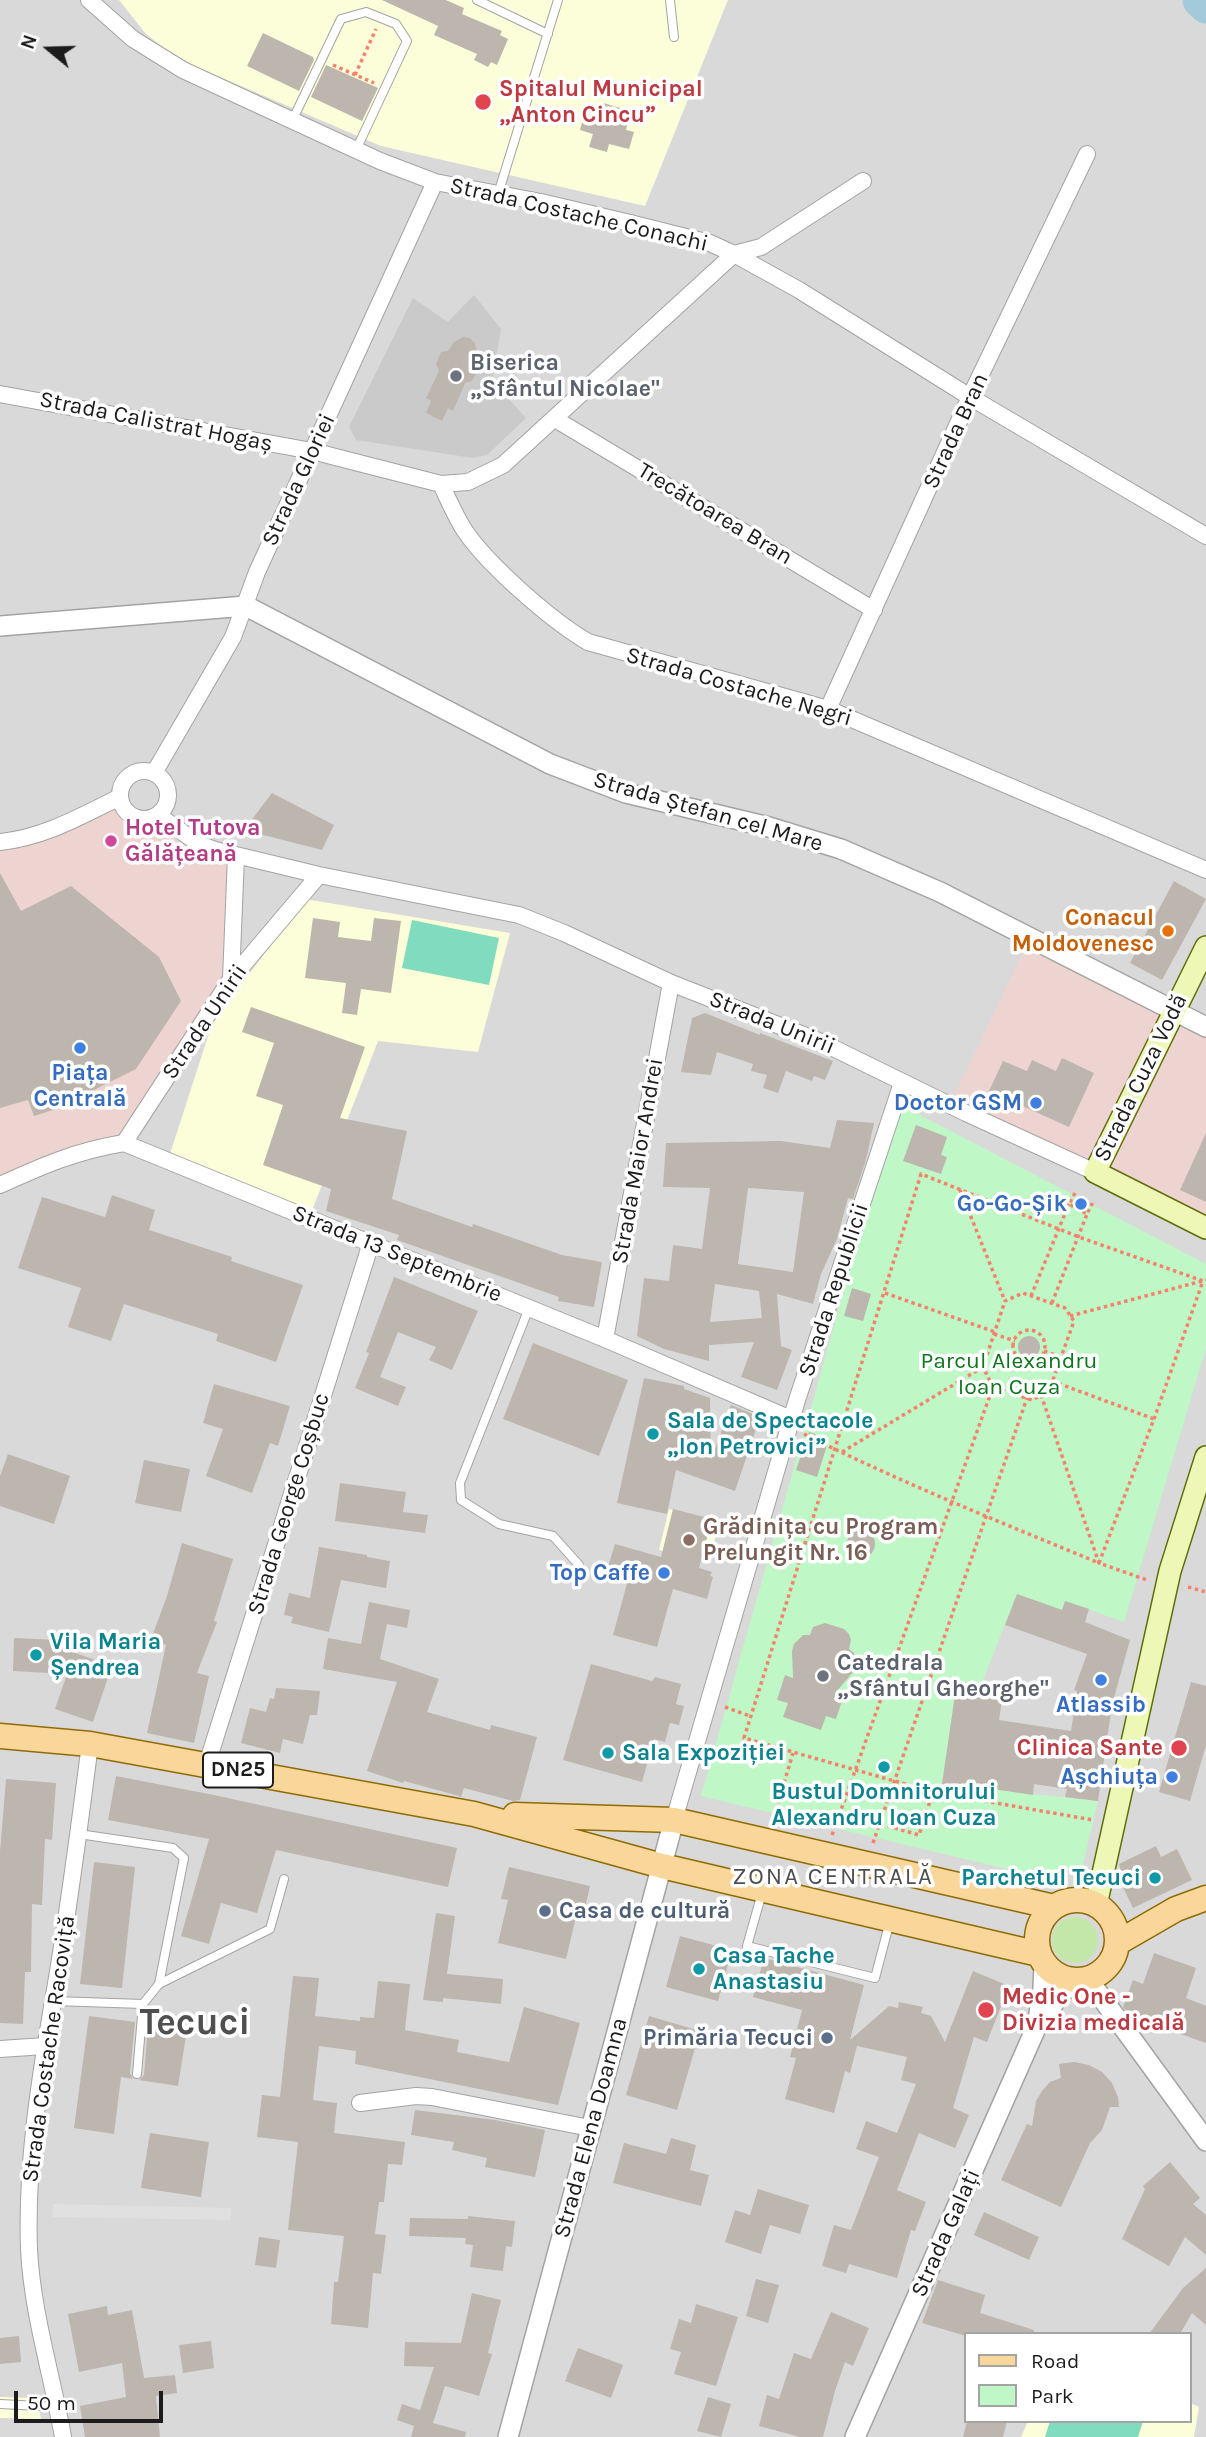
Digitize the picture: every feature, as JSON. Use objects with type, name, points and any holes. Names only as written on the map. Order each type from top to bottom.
[{"type":"main road","name":"Strada Cuza Vodă","points":[[1096,1172],[1206,947]]},
{"type":"main road","name":"Strada Unirii","points":[[1096,1172],[1206,1228]]},
{"type":"main road","points":[[1081,1980],[1099,1974],[1108,1966],[1117,1943],[1116,1931],[1102,1910],[1167,1588],[1206,1457]]},
{"type":"main road","name":"DN25","points":[[0,1737],[90,1744],[474,1814],[662,1866],[1041,1959],[1061,1978],[1081,1980]]},
{"type":"main road","name":"DN25","points":[[474,1814],[674,1820],[1054,1907],[1074,1900],[1102,1910],[1176,1909]]},
{"type":"main road","name":"DN25","points":[[1117,1943],[1176,1909],[1206,1898]]},
{"type":"main road","points":[[1041,1959],[1037,1944],[1040,1923],[1054,1907]]},
{"type":"street","name":"Strada Costache Conachi","points":[[89,0],[133,39],[183,69],[356,150],[435,182],[541,202],[683,236],[710,243],[734,254],[799,290],[971,397],[1206,536]]},
{"type":"street","name":"Strada Bran","points":[[828,709],[971,397],[1087,154]]},
{"type":"street","points":[[441,484],[468,482],[503,465],[734,254],[761,247],[863,181]]},
{"type":"street","name":"Strada Gloriei","points":[[154,773],[219,664],[246,606],[257,572],[435,182]]},
{"type":"street","name":"Strada Calistrat Hogaș","points":[[0,394],[312,451],[441,484]]},
{"type":"street","name":"Trecătoarea Bran","points":[[555,419],[874,610]]},
{"type":"street","name":"Strada Costache Negri","points":[[441,484],[464,529],[487,558],[569,631],[588,642],[828,709],[1206,870]]},
{"type":"street","points":[[0,626],[246,606]]},
{"type":"street","name":"Strada Ștefan cel Mare","points":[[246,606],[550,764],[626,793],[769,827],[841,849],[940,892],[1206,1027]]},
{"type":"street","points":[[146,771],[154,773],[161,778],[168,793],[164,809],[158,815],[145,820],[131,816],[120,797],[121,789],[130,775],[146,771]]},
{"type":"street","points":[[0,842],[54,829],[120,797]]},
{"type":"street","name":"Strada Unirii","points":[[158,815],[199,844],[236,856],[519,915],[671,983],[821,1042],[879,1068],[902,1083],[1096,1172]]},
{"type":"street","points":[[231,979],[236,856]]},
{"type":"street","name":"Strada Unirii","points":[[124,1143],[231,979],[319,874]]},
{"type":"street","name":"Strada Maior Andrei","points":[[605,1339],[671,983]]},
{"type":"street","name":"Strada Republicii","points":[[674,1820],[791,1419],[902,1083]]},
{"type":"street","points":[[0,1185],[59,1158],[124,1143]]},
{"type":"street","name":"Strada 13 Septembrie","points":[[124,1143],[605,1339],[791,1419]]},
{"type":"street","name":"Strada George Coșbuc","points":[[207,1765],[371,1243]]},
{"type":"street","name":"Strada Costache Racoviță","points":[[63,2437],[34,2297],[29,2250],[29,2199],[45,2046],[54,2001],[90,1744]]},
{"type":"street","name":"Strada Elena Doamna","points":[[508,2437],[674,1820]]},
{"type":"street","name":"Strada Galați","points":[[1036,2028],[1043,1988],[1041,1959]]},
{"type":"street","points":[[1081,1980],[1206,2141]]},
{"type":"street","name":"Strada Galați","points":[[855,2437],[1036,2028],[1059,1996],[1081,1980]]},
{"type":"street","points":[[0,2049],[45,2046]]},
{"type":"street","points":[[360,2103],[416,2096],[432,2097],[590,2127]]},
{"type":"lane","points":[[477,0],[548,34]]},
{"type":"lane","points":[[498,194],[558,0]]},
{"type":"lane","points":[[670,0],[674,37]]},
{"type":"lane","points":[[292,121],[341,19],[366,12],[396,24],[407,41],[356,150]]},
{"type":"lane","points":[[529,1308],[460,1483],[461,1500],[499,1524],[552,1536],[579,1565]]},
{"type":"lane","points":[[78,1834],[173,1848],[184,1858],[159,1984]]},
{"type":"lane","points":[[137,2074],[143,2004],[159,1984],[270,1929],[284,1880]]},
{"type":"lane","points":[[763,1890],[747,1946],[875,1978],[890,1920]]},
{"type":"lane","points":[[54,2001],[143,2004]]},
{"type":"lane","points":[[0,2404],[58,2407]]},
{"type":"path","points":[[355,75],[380,18]]},
{"type":"path","points":[[322,60],[385,88]]},
{"type":"path","points":[[1093,1820],[933,1792],[744,1738],[921,1174],[1079,1237],[1204,1280]]},
{"type":"path","points":[[842,1452],[983,1367],[1005,1301],[960,1190]]},
{"type":"path","points":[[1031,1296],[1075,1194]]},
{"type":"path","points":[[1052,1303],[1093,1202]]},
{"type":"path","points":[[1069,1204],[1087,1214]]},
{"type":"path","points":[[1070,1316],[1204,1280]]},
{"type":"path","points":[[1099,1563],[1204,1280]]},
{"type":"path","points":[[884,1293],[1015,1341]]},
{"type":"path","points":[[983,1367],[993,1387],[1031,1400],[1049,1391],[1074,1321],[1066,1308],[1023,1293],[1005,1301]]},
{"type":"path","points":[[1032,1331],[1044,1340],[1044,1351],[1039,1359],[1024,1361],[1016,1354],[1015,1341],[1022,1332],[1032,1331]]},
{"type":"path","points":[[1044,1351],[1061,1357]]},
{"type":"path","points":[[1052,1381],[1154,1419]]},
{"type":"path","points":[[825,1855],[993,1387]]},
{"type":"path","points":[[1041,1395],[1099,1563]]},
{"type":"path","points":[[865,1864],[1027,1398]]},
{"type":"path","points":[[791,1419],[803,1433],[952,1502],[1167,1588]]},
{"type":"path","points":[[710,1702],[750,1716]]},
{"type":"path","points":[[767,1841],[793,1753]]},
{"type":"path","points":[[880,1824],[919,1835],[933,1792]]},
{"type":"shaded area","points":[[0,0],[1206,0],[1206,2437],[0,2437]]},
{"type":"shaded area","name":"Spitalul Municipal „Anton Cincu”","points":[[119,0],[728,0],[645,206],[381,146],[178,59],[146,34]]},
{"type":"shaded area","points":[[474,295],[501,329],[492,380],[526,418],[487,455],[473,458],[356,440],[349,427],[413,298],[448,322]]},
{"type":"shaded area","name":"Piața Centrală","points":[[122,804],[126,811],[138,819],[152,818],[236,856],[231,979],[124,1143],[0,1185],[0,841]]},
{"type":"shaded area","points":[[305,899],[510,933],[478,1052],[378,1041],[311,1213],[169,1157],[212,1024]]},
{"type":"shaded area","points":[[1027,944],[1206,1038],[1206,1227],[953,1098]]},
{"type":"shaded area","name":"Grădinița cu Program Prelungit Nr. 16","points":[[669,1509],[716,1521],[718,1524],[710,1563],[659,1550]]},
{"type":"shaded area","points":[[53,2204],[231,2208],[231,2220],[52,2217]]},
{"type":"shaded area","points":[[0,2397],[37,2398],[41,2419],[0,2418]]},
{"type":"shaded area","points":[[1192,2404],[1199,2407],[1194,2437],[1021,2437],[1027,2423],[1192,2423]]},
{"type":"green space","points":[[412,920],[499,938],[489,985],[402,968]]},
{"type":"green space","name":"Parcul Alexandru Ioan Cuza","points":[[897,1103],[1206,1264],[1206,1348],[1124,1622],[1065,1601],[1062,1610],[1017,1594],[981,1685],[957,1682],[942,1784],[1098,1801],[1082,1869],[1055,1870],[1040,1877],[701,1796]]},
{"type":"green space","points":[[1075,1917],[1091,1924],[1098,1940],[1091,1956],[1075,1963],[1059,1956],[1052,1940],[1059,1924]]},
{"type":"green space","points":[[1049,2423],[1142,2423],[1138,2437],[1045,2437]]},
{"type":"building","points":[[382,0],[446,0],[464,8],[462,14],[502,31],[500,35],[508,39],[497,65],[491,62],[488,67],[474,60],[477,54],[434,35],[438,26]]},
{"type":"building","points":[[263,33],[313,57],[299,91],[247,66]]},
{"type":"building","points":[[326,65],[378,88],[362,121],[311,97]]},
{"type":"building","points":[[603,103],[631,111],[626,130],[634,132],[629,149],[609,144],[607,152],[589,147],[593,134],[580,130],[586,107],[600,111]]},
{"type":"building","name":"Biserica „Sfântul Nicolae\"","points":[[463,337],[470,338],[475,343],[477,352],[474,363],[478,369],[472,381],[465,383],[453,411],[448,408],[442,421],[426,413],[431,401],[426,398],[439,371],[436,364],[441,352],[448,351],[454,342]]},
{"type":"building","points":[[272,793],[334,825],[322,850],[244,830]]},
{"type":"building","name":"Piața Centrală","points":[[0,873],[21,911],[71,886],[159,957],[181,1001],[136,1069],[56,1109],[34,1116],[28,1100],[0,1108]]},
{"type":"building","name":"Conacul Moldovenesc","points":[[1174,881],[1206,899],[1162,980],[1130,963]]},
{"type":"building","points":[[313,918],[340,922],[338,937],[371,941],[374,918],[401,921],[391,993],[361,989],[357,1015],[342,1013],[346,983],[305,978]]},
{"type":"building","points":[[251,1007],[365,1047],[340,1118],[407,1131],[392,1199],[562,1255],[602,1262],[594,1307],[558,1301],[559,1297],[397,1240],[399,1235],[326,1211],[331,1189],[263,1165],[283,1105],[256,1096],[274,1043],[242,1032]]},
{"type":"building","points":[[705,1013],[833,1061],[825,1080],[814,1076],[812,1081],[786,1071],[778,1093],[763,1088],[767,1075],[751,1071],[753,1064],[717,1052],[711,1075],[681,1072],[692,1018]]},
{"type":"building","points":[[1062,1058],[1094,1073],[1069,1127],[989,1091],[1003,1061],[1027,1071],[1032,1060],[1056,1071]]},
{"type":"building","points":[[837,1120],[874,1123],[866,1160],[853,1199],[848,1198],[837,1239],[821,1274],[813,1304],[777,1294],[781,1346],[792,1350],[777,1390],[741,1377],[754,1342],[709,1345],[709,1361],[664,1349],[637,1336],[644,1278],[669,1281],[673,1245],[702,1249],[710,1188],[663,1187],[666,1143],[781,1141],[830,1148]],"holes":[[[748,1188],[804,1192],[793,1272],[738,1264]],[[715,1284],[759,1291],[762,1318],[710,1322]]]},
{"type":"building","points":[[916,1125],[947,1137],[941,1155],[947,1157],[941,1174],[903,1161]]},
{"type":"building","points":[[1206,1133],[1206,1202],[1180,1190]]},
{"type":"building","points":[[112,1195],[155,1210],[149,1230],[232,1257],[231,1261],[303,1285],[276,1362],[216,1341],[218,1334],[124,1304],[111,1341],[68,1327],[81,1288],[18,1268],[42,1197],[105,1217]]},
{"type":"building","points":[[394,1277],[478,1311],[452,1370],[429,1360],[436,1347],[398,1332],[380,1377],[406,1387],[398,1406],[355,1388]]},
{"type":"building","points":[[852,1288],[871,1294],[863,1321],[844,1316]]},
{"type":"building","points":[[1029,1336],[1037,1339],[1040,1347],[1037,1355],[1029,1358],[1021,1355],[1018,1347],[1021,1339]]},
{"type":"building","points":[[533,1343],[628,1380],[599,1456],[503,1419]]},
{"type":"building","points":[[644,1378],[684,1386],[684,1389],[710,1398],[711,1460],[731,1405],[760,1417],[735,1491],[676,1470],[667,1514],[617,1503]]},
{"type":"building","points":[[214,1384],[290,1406],[278,1446],[270,1443],[252,1493],[206,1476],[223,1429],[203,1423]]},
{"type":"building","points":[[809,1432],[829,1439],[817,1477],[796,1470]]},
{"type":"building","points":[[8,1454],[70,1476],[54,1524],[0,1506],[0,1476]]},
{"type":"building","points":[[144,1460],[190,1469],[181,1512],[135,1503]]},
{"type":"building","points":[[340,1483],[406,1492],[403,1512],[428,1515],[425,1533],[335,1521]]},
{"type":"building","points":[[673,1509],[712,1519],[699,1568],[712,1572],[707,1599],[673,1589],[657,1647],[613,1635],[629,1576],[607,1570],[615,1544],[661,1557]]},
{"type":"building","points":[[861,1530],[871,1534],[875,1544],[871,1554],[861,1558],[851,1554],[847,1544],[851,1534]]},
{"type":"building","points":[[182,1543],[233,1559],[214,1621],[217,1622],[197,1673],[209,1676],[194,1743],[147,1733],[166,1645],[151,1639]]},
{"type":"building","points":[[319,1547],[390,1561],[386,1588],[341,1580],[329,1632],[291,1623],[293,1617],[284,1615],[289,1593],[310,1598]]},
{"type":"building","points":[[1017,1594],[1062,1610],[1065,1601],[1089,1609],[1085,1622],[1130,1640],[1112,1705],[1098,1801],[1065,1797],[1067,1789],[1034,1784],[1033,1795],[942,1784],[957,1681],[1004,1688],[999,1720],[1071,1731],[1077,1691],[1074,1690],[1087,1654],[1005,1625]]},
{"type":"building","points":[[369,1602],[410,1610],[407,1628],[387,1624],[380,1659],[439,1679],[427,1712],[490,1730],[491,1725],[537,1737],[520,1800],[513,1801],[464,1788],[461,1797],[367,1771],[397,1682],[323,1669],[328,1638],[361,1644]]},
{"type":"building","name":"Catedrala „Sfântul Gheorghe\"","points":[[825,1623],[844,1629],[849,1634],[849,1649],[854,1653],[856,1664],[854,1671],[836,1692],[844,1695],[836,1719],[826,1716],[821,1730],[783,1717],[788,1703],[777,1700],[785,1675],[793,1678],[794,1644],[803,1635],[810,1635],[813,1627]]},
{"type":"building","points":[[14,1638],[59,1640],[59,1647],[112,1666],[93,1722],[55,1709],[67,1674],[13,1671]]},
{"type":"building","points":[[591,1664],[652,1681],[655,1677],[681,1684],[676,1704],[684,1706],[679,1725],[670,1723],[665,1742],[654,1739],[642,1782],[563,1760]]},
{"type":"building","points":[[1191,1682],[1206,1686],[1206,1745],[1190,1801],[1159,1792]]},
{"type":"building","points":[[276,1688],[320,1691],[317,1715],[310,1715],[303,1744],[283,1739],[280,1753],[241,1743],[250,1708],[266,1712],[270,1698],[274,1699]]},
{"type":"building","points":[[116,1776],[457,1848],[448,1887],[276,1850],[257,1913],[221,1903],[209,1944],[181,1936],[209,1839],[108,1820]]},
{"type":"building","points":[[6,1779],[56,1783],[52,1840],[45,1839],[42,1905],[32,1904],[31,1972],[25,1972],[23,2024],[0,2023],[0,1851]]},
{"type":"building","name":"Parchetul Tecuci","points":[[1156,1846],[1161,1857],[1177,1849],[1192,1880],[1133,1908],[1118,1877],[1122,1875],[1119,1864]]},
{"type":"building","points":[[94,1862],[135,1867],[122,1988],[80,1984]]},
{"type":"building","name":"Casa de cultură","points":[[509,1867],[590,1886],[582,1922],[575,1921],[566,1959],[498,1943],[508,1900],[501,1899]]},
{"type":"building","points":[[436,1913],[455,1916],[447,1974],[503,1979],[501,2004],[443,1998],[443,2002],[423,2000]]},
{"type":"building","name":"Casa Tache Anastasiu","points":[[680,1936],[732,1950],[718,2001],[666,1987]]},
{"type":"building","points":[[1154,1953],[1196,1968],[1186,1998],[1206,2006],[1206,2043],[1130,2016],[1123,2007],[1133,1980],[1143,1984]]},
{"type":"building","points":[[764,1958],[864,1985],[850,2040],[889,2006],[898,2008],[899,2002],[923,2007],[921,2013],[931,2016],[945,2042],[973,1971],[1009,1986],[987,2042],[974,2037],[953,2108],[969,2115],[955,2148],[919,2133],[897,2190],[926,2202],[915,2231],[911,2230],[897,2278],[849,2264],[846,2273],[822,2266],[834,2225],[851,2230],[879,2157],[856,2149],[866,2121],[897,2133],[916,2084],[901,2080],[907,2057],[857,2046],[850,2073],[845,2071],[834,2113],[785,2099],[796,2058],[790,2057],[802,2010],[753,1997]]},
{"type":"building","points":[[293,1976],[319,1978],[315,2016],[360,2021],[360,2017],[374,2018],[378,1981],[410,1984],[405,2030],[459,2040],[457,2052],[509,2062],[524,2007],[580,2023],[558,2105],[355,2064],[356,2051],[319,2046],[313,2100],[337,2103],[334,2133],[405,2142],[402,2165],[388,2164],[384,2202],[379,2202],[375,2234],[386,2235],[381,2274],[373,2273],[368,2328],[331,2324],[334,2282],[338,2282],[344,2236],[288,2230],[298,2142],[257,2137],[262,2095],[280,2097]]},
{"type":"building","points":[[89,2016],[135,2022],[130,2073],[133,2079],[121,2077],[114,2134],[74,2128]]},
{"type":"building","points":[[649,2016],[700,2031],[677,2110],[626,2095]]},
{"type":"building","points":[[148,2024],[187,2030],[178,2086],[139,2080],[144,2075]]},
{"type":"building","points":[[1074,2062],[1089,2065],[1102,2072],[1112,2083],[1119,2107],[1110,2107],[1102,2130],[1090,2143],[1061,2207],[1001,2180],[1027,2124],[1032,2126],[1036,2101],[1042,2091],[1050,2082],[1061,2078],[1059,2064]]},
{"type":"building","points":[[415,2110],[495,2120],[545,2130],[535,2177],[485,2167],[487,2158],[452,2150],[454,2142],[411,2135]]},
{"type":"building","points":[[150,2133],[209,2142],[201,2197],[141,2188]]},
{"type":"building","points":[[671,2138],[696,2145],[690,2170],[709,2175],[701,2206],[613,2183],[624,2143],[666,2154]]},
{"type":"building","points":[[1170,2162],[1200,2198],[1193,2204],[1206,2215],[1206,2255],[1185,2237],[1169,2266],[1122,2239],[1145,2189],[1143,2186]]},
{"type":"building","points":[[758,2189],[809,2205],[800,2234],[770,2225],[761,2254],[725,2242],[735,2210],[750,2215]]},
{"type":"building","points":[[984,2212],[1039,2237],[1029,2260],[974,2235]]},
{"type":"building","points":[[468,2216],[515,2221],[512,2247],[506,2246],[503,2271],[470,2267],[473,2245],[465,2244],[466,2238],[409,2236],[410,2218],[468,2219]]},
{"type":"building","points":[[259,2237],[280,2240],[276,2268],[255,2265]]},
{"type":"building","points":[[1206,2268],[1206,2325],[1192,2313],[1181,2332],[1150,2332],[1183,2288]]},
{"type":"building","points":[[756,2279],[779,2285],[768,2323],[746,2316]]},
{"type":"building","points":[[938,2280],[985,2295],[980,2313],[1034,2330],[964,2332],[964,2335],[922,2323]]},
{"type":"building","points":[[472,2293],[501,2300],[488,2353],[492,2354],[479,2396],[445,2386],[433,2423],[466,2432],[465,2437],[411,2437],[414,2426],[397,2420],[402,2404],[420,2410],[434,2367],[404,2366],[405,2342],[461,2343]]},
{"type":"building","points":[[696,2304],[738,2317],[716,2386],[674,2374],[681,2352],[670,2349],[679,2319],[691,2323]]},
{"type":"building","points":[[107,2306],[108,2315],[132,2310],[144,2378],[175,2375],[177,2393],[156,2396],[160,2437],[85,2437],[80,2406],[126,2397],[122,2363],[79,2372],[68,2314]]},
{"type":"building","points":[[831,2312],[869,2328],[853,2366],[845,2362],[823,2437],[800,2437],[759,2426],[767,2395],[779,2399],[794,2353],[811,2359]]},
{"type":"building","points":[[19,2336],[21,2362],[0,2364],[0,2338]]},
{"type":"building","points":[[211,2341],[214,2368],[183,2373],[179,2345]]},
{"type":"building","points":[[578,2348],[623,2365],[611,2398],[565,2381]]},
{"type":"building","points":[[708,2397],[731,2404],[721,2437],[697,2431]]},
{"type":"building","points":[[966,2423],[1006,2423],[1003,2437],[963,2437]]},
{"type":"waterway","points":[[1200,0],[1206,6]]},
{"type":"place","name":"Spitalul Municipal „Anton Cincu”","points":[[483,102]]},
{"type":"place","name":"Biserica „Sfântul Nicolae\"","points":[[456,376]]},
{"type":"place","name":"Hotel Tutova Gălățeană","points":[[111,841]]},
{"type":"place","name":"Conacul Moldovenesc","points":[[1168,931]]},
{"type":"place","name":"Piața Centrală","points":[[80,1048]]},
{"type":"place","name":"Doctor GSM","points":[[1036,1103]]},
{"type":"place","name":"Go-Go-Șik","points":[[1081,1204]]},
{"type":"place","name":"Sala de Spectacole „Ion Petrovici”","points":[[653,1434]]},
{"type":"place","name":"Grădinița cu Program Prelungit Nr. 16","points":[[689,1540]]},
{"type":"place","name":"Top Caffe","points":[[664,1573]]},
{"type":"place","name":"Vila Maria Șendrea","points":[[36,1655]]},
{"type":"place","name":"Catedrala „Sfântul Gheorghe\"","points":[[823,1676]]},
{"type":"place","name":"Atlassib","points":[[1101,1680]]},
{"type":"place","name":"Clinica Sante","points":[[1179,1748]]},
{"type":"place","name":"Sala Expoziției","points":[[608,1753]]},
{"type":"place","name":"Bustul Domnitorului Alexandru Ioan Cuza","points":[[884,1767]]},
{"type":"place","name":"Așchiuța","points":[[1172,1777]]},
{"type":"place","name":"Parchetul Tecuci","points":[[1155,1878]]},
{"type":"place","name":"Casa de cultură","points":[[545,1911]]},
{"type":"place","name":"Casa Tache Anastasiu","points":[[699,1969]]},
{"type":"place","name":"Medic One - Divizia medicală","points":[[986,2010]]},
{"type":"place","name":"Primăria Tecuci","points":[[827,2038]]},
{"type":"district","name":"ZONA CENTRALĂ","points":[[833,1877]]},
{"type":"district","name":"Tecuci","points":[[195,2023]]}]
